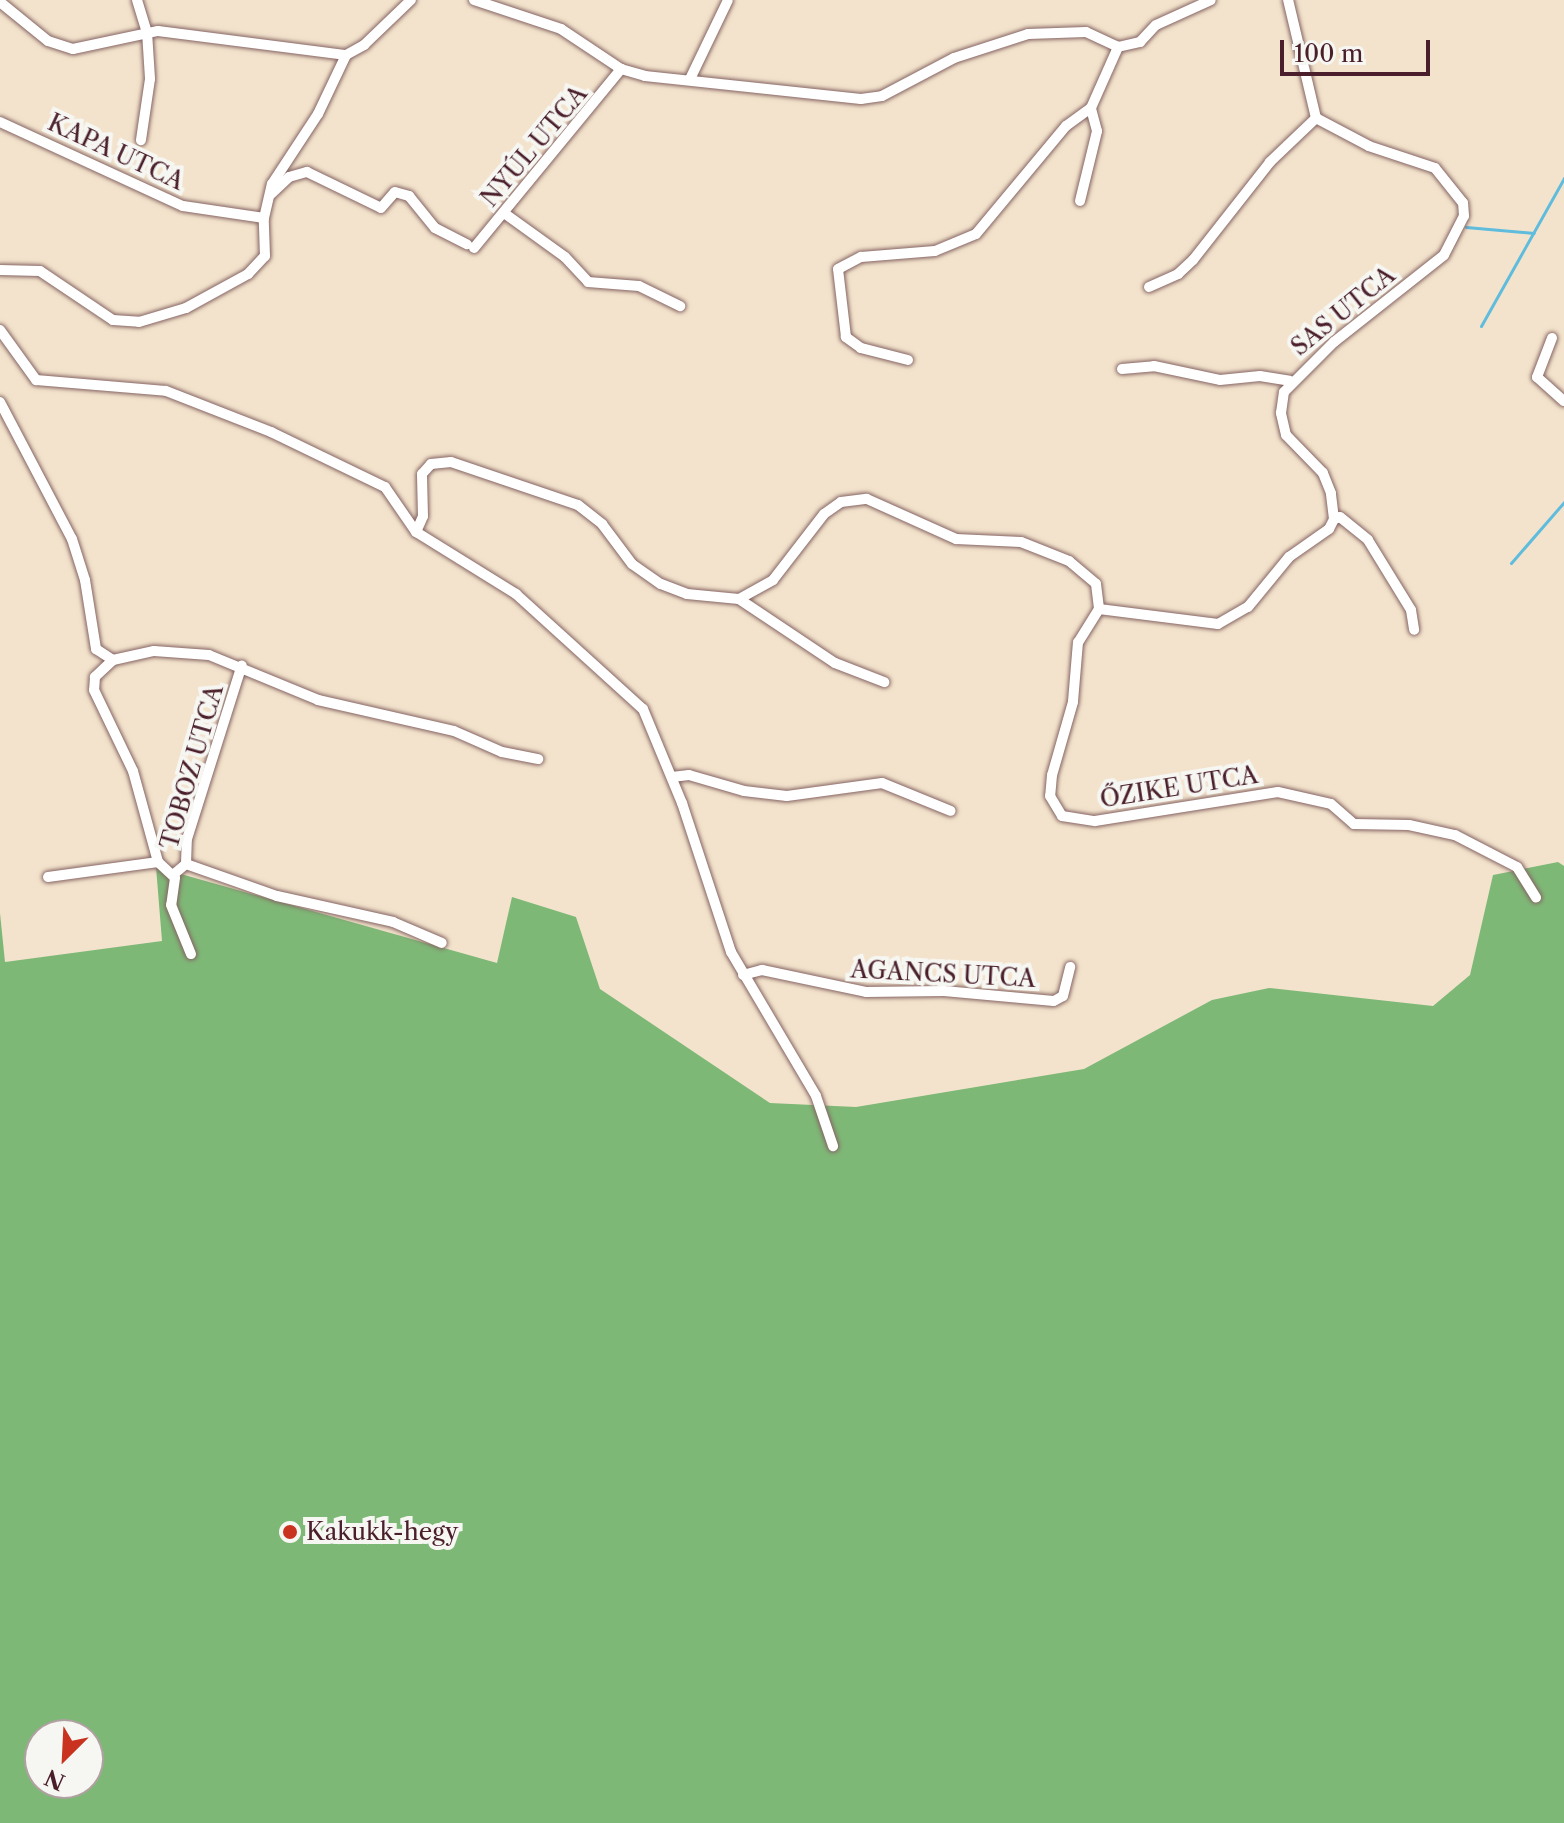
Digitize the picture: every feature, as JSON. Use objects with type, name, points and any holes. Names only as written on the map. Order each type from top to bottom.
[{"type":"street","points":[[137,0],[147,32],[150,79],[141,140]]},
{"type":"street","points":[[0,270],[40,271],[113,320],[139,322],[199,302],[259,266],[269,244],[264,218],[281,166],[318,114],[346,55],[364,45],[411,0]]},
{"type":"street","points":[[474,0],[561,29],[621,69],[847,96],[882,96],[954,58],[1028,34],[1086,32],[1118,47],[1140,42],[1156,25],[1211,0]]},
{"type":"street","points":[[691,77],[728,0]]},
{"type":"street","points":[[1149,287],[1193,260],[1270,162],[1316,118],[1288,0]]},
{"type":"street","points":[[0,2],[58,46],[107,46],[147,32],[346,55]]},
{"type":"street","points":[[908,360],[861,348],[846,337],[838,269],[861,257],[935,251],[976,234],[1066,126],[1091,108],[1118,47]]},
{"type":"street","name":"NYÚL UTCA","points":[[270,196],[289,177],[307,172],[381,208],[395,192],[409,196],[435,228],[471,246],[504,213],[621,69]]},
{"type":"street","points":[[1080,201],[1097,131],[1091,108]]},
{"type":"street","name":"SAS UTCA","points":[[1316,118],[1369,146],[1435,168],[1463,203],[1464,216],[1444,255],[1290,381],[1281,405],[1284,430],[1323,473],[1334,519]]},
{"type":"street","name":"KAPA UTCA","points":[[0,122],[183,206],[264,218]]},
{"type":"street","points":[[504,213],[565,257],[588,282],[639,286],[680,306]]},
{"type":"street","points":[[0,330],[36,380],[166,391],[271,432],[385,487],[416,532],[516,594],[627,692],[647,716],[743,975],[816,1096],[833,1146]]},
{"type":"street","points":[[1552,338],[1537,377],[1564,401]]},
{"type":"street","points":[[1122,369],[1154,366],[1220,380],[1260,376],[1290,381]]},
{"type":"street","points":[[0,402],[17,442],[56,502],[85,580],[96,649],[113,660]]},
{"type":"street","points":[[416,532],[423,516],[422,474],[431,464],[451,462],[578,505],[602,524],[632,564],[661,584],[687,594],[739,599],[835,663],[884,682]]},
{"type":"street","points":[[739,599],[773,580],[824,514],[841,502],[867,499],[956,539],[1021,542],[1069,561],[1096,584],[1099,609],[1218,624],[1232,618],[1334,519],[1340,517],[1368,540],[1411,610],[1414,630]]},
{"type":"street","name":"ŐZIKE UTCA","points":[[1099,609],[1078,642],[1073,702],[1052,775],[1050,796],[1062,816],[1095,821],[1278,792],[1331,804],[1354,824],[1409,825],[1455,835],[1517,867],[1536,897]]},
{"type":"street","points":[[191,954],[171,905],[174,874],[158,862],[133,771],[94,690],[95,677],[113,660],[154,651],[209,655],[242,665],[318,700],[454,731],[502,752],[538,759]]},
{"type":"street","name":"TOBOZ UTCA","points":[[174,874],[186,864],[187,839],[242,665]]},
{"type":"street","points":[[672,777],[689,775],[744,791],[787,796],[882,783],[951,811]]},
{"type":"street","points":[[48,877],[158,862]]},
{"type":"street","points":[[186,864],[277,896],[393,922],[442,943]]},
{"type":"street","name":"AGANCS UTCA","points":[[743,975],[762,970],[866,992],[944,991],[1054,1001],[1063,996],[1070,967]]},
{"type":"green space","points":[[1558,862],[1564,866],[1564,1823],[0,1823],[0,913],[5,962],[162,941],[156,867],[497,963],[512,897],[576,917],[600,989],[770,1103],[856,1107],[1084,1069],[1212,1000],[1269,988],[1433,1006],[1470,975],[1493,875]]},
{"type":"waterway","points":[[1481,326],[1564,178]]},
{"type":"waterway","points":[[1466,227],[1534,233]]},
{"type":"waterway","points":[[1511,563],[1564,502]]},
{"type":"place","name":"Kakukk-hegy","points":[[290,1532]]}]
